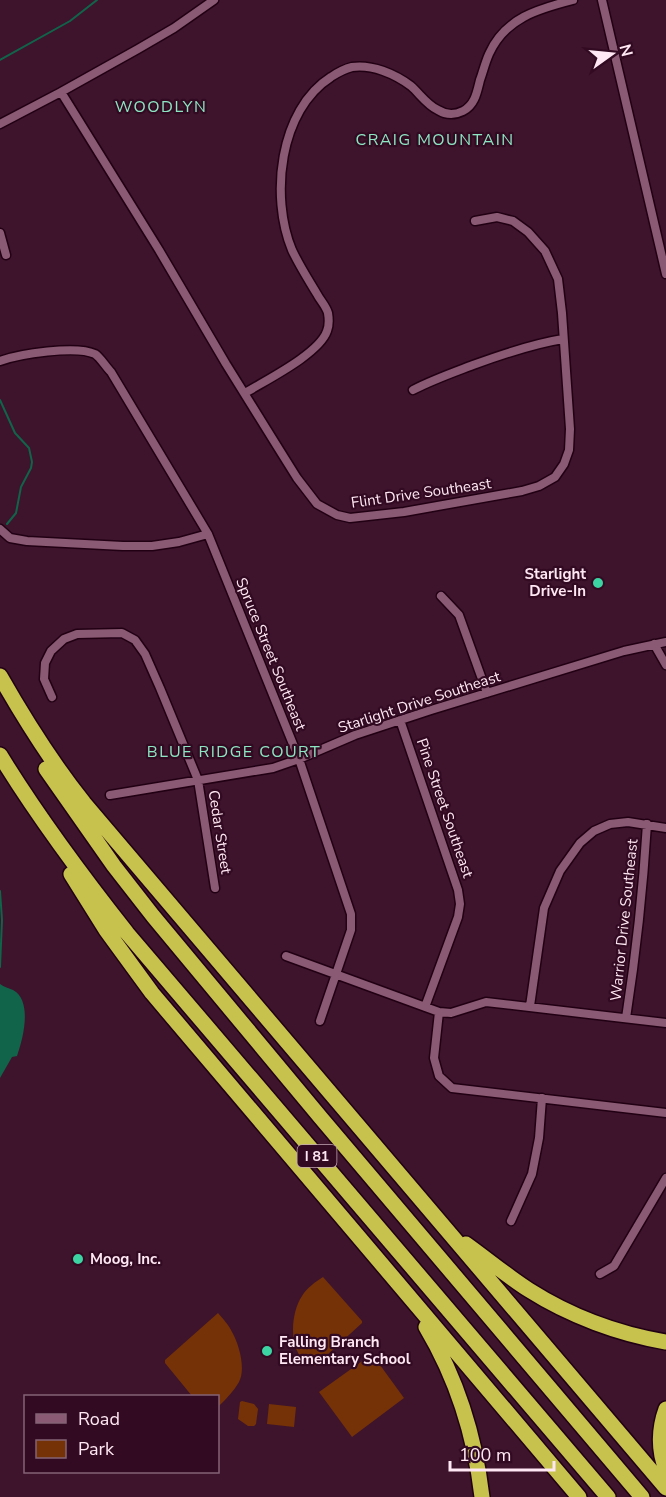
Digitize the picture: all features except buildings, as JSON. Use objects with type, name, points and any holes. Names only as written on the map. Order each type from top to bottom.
[{"type":"highway","points":[[0,676],[35,735],[84,803],[666,1488]]},
{"type":"highway","name":"I 81","points":[[0,695],[69,804],[153,916],[642,1497]]},
{"type":"highway","name":"I 81","points":[[0,754],[34,808],[104,904],[150,961],[608,1497]]},
{"type":"highway","points":[[34,808],[106,930],[152,993],[579,1497]]},
{"type":"highway","points":[[444,1228],[544,1299],[609,1327],[666,1342]]},
{"type":"highway","points":[[400,1286],[432,1337],[452,1378],[469,1428],[482,1497]]},
{"type":"highway","points":[[666,1409],[660,1435],[666,1469]]},
{"type":"street","points":[[0,124],[156,39],[214,0]]},
{"type":"street","points":[[245,393],[316,348],[327,332],[329,323],[327,312],[300,266],[289,240],[284,221],[281,186],[289,133],[300,108],[312,92],[340,71],[352,67],[368,68],[397,77],[437,110],[450,115],[462,112],[471,106],[489,54],[505,31],[515,22],[543,7],[573,0]]},
{"type":"street","points":[[602,0],[666,274]]},
{"type":"street","name":"Flint Drive Southeast","points":[[61,92],[297,478],[317,504],[337,515],[350,518],[404,512],[522,491],[539,486],[555,477],[564,464],[569,450],[570,429],[558,279],[545,251],[528,232],[513,221],[497,217],[475,221]]},
{"type":"street","points":[[0,233],[6,255]]},
{"type":"street","points":[[412,390],[511,351],[563,339]]},
{"type":"street","name":"Spruce Street Southeast","points":[[0,361],[43,352],[73,350],[95,354],[111,372],[208,534],[299,759],[351,914],[351,930],[320,1021]]},
{"type":"street","points":[[0,529],[10,538],[27,541],[123,546],[152,546],[208,534]]},
{"type":"street","points":[[441,596],[459,615],[487,693]]},
{"type":"street","name":"Cedar Street","points":[[52,697],[45,679],[45,663],[51,651],[64,639],[77,634],[122,633],[135,640],[145,654],[198,780],[215,888]]},
{"type":"street","name":"Starlight Drive Southeast","points":[[110,795],[273,768],[400,720],[624,651],[666,642]]},
{"type":"street","points":[[654,644],[666,665]]},
{"type":"street","name":"Pine Street Southeast","points":[[400,720],[458,890],[460,904],[458,917],[425,1007]]},
{"type":"street","points":[[530,1006],[544,908],[560,871],[580,843],[594,831],[610,825],[628,822],[666,828]]},
{"type":"street","name":"Warrior Drive Southeast","points":[[626,1018],[641,899],[647,824]]},
{"type":"street","points":[[286,956],[439,1012],[451,1013],[486,1002],[666,1023]]},
{"type":"street","points":[[439,1012],[434,1058],[439,1076],[452,1088],[666,1113]]},
{"type":"street","points":[[511,1221],[532,1174],[539,1138],[542,1098]]},
{"type":"street","points":[[600,1274],[614,1266],[666,1178]]},
{"type":"green space","points":[[323,1277],[362,1323],[315,1366],[300,1356],[294,1342],[293,1326],[296,1309],[302,1296],[311,1285]]},
{"type":"green space","points":[[218,1313],[235,1337],[241,1357],[241,1377],[219,1406],[219,1395],[191,1395],[165,1360]]},
{"type":"green space","points":[[372,1354],[404,1398],[352,1437],[319,1392]]},
{"type":"green space","points":[[242,1401],[254,1404],[258,1409],[254,1426],[248,1426],[238,1419]]},
{"type":"green space","points":[[269,1404],[296,1407],[294,1427],[267,1424]]},
{"type":"shaded area","points":[[0,984],[19,995],[25,1011],[25,1021],[17,1056],[12,1057],[0,1078]]},
{"type":"waterway","points":[[0,60],[70,21],[97,0]]},
{"type":"waterway","points":[[0,400],[15,433],[29,448],[32,462],[21,487],[16,513],[7,524]]},
{"type":"waterway","points":[[0,891],[2,920],[0,967]]},
{"type":"place","name":"Starlight Drive-In","points":[[598,583]]},
{"type":"place","name":"Moog, Inc.","points":[[78,1259]]},
{"type":"place","name":"Falling Branch Elementary School","points":[[267,1351]]},
{"type":"district","name":"WOODLYN","points":[[161,106]]},
{"type":"district","name":"CRAIG MOUNTAIN","points":[[435,139]]},
{"type":"district","name":"BLUE RIDGE COURT","points":[[234,751]]}]
